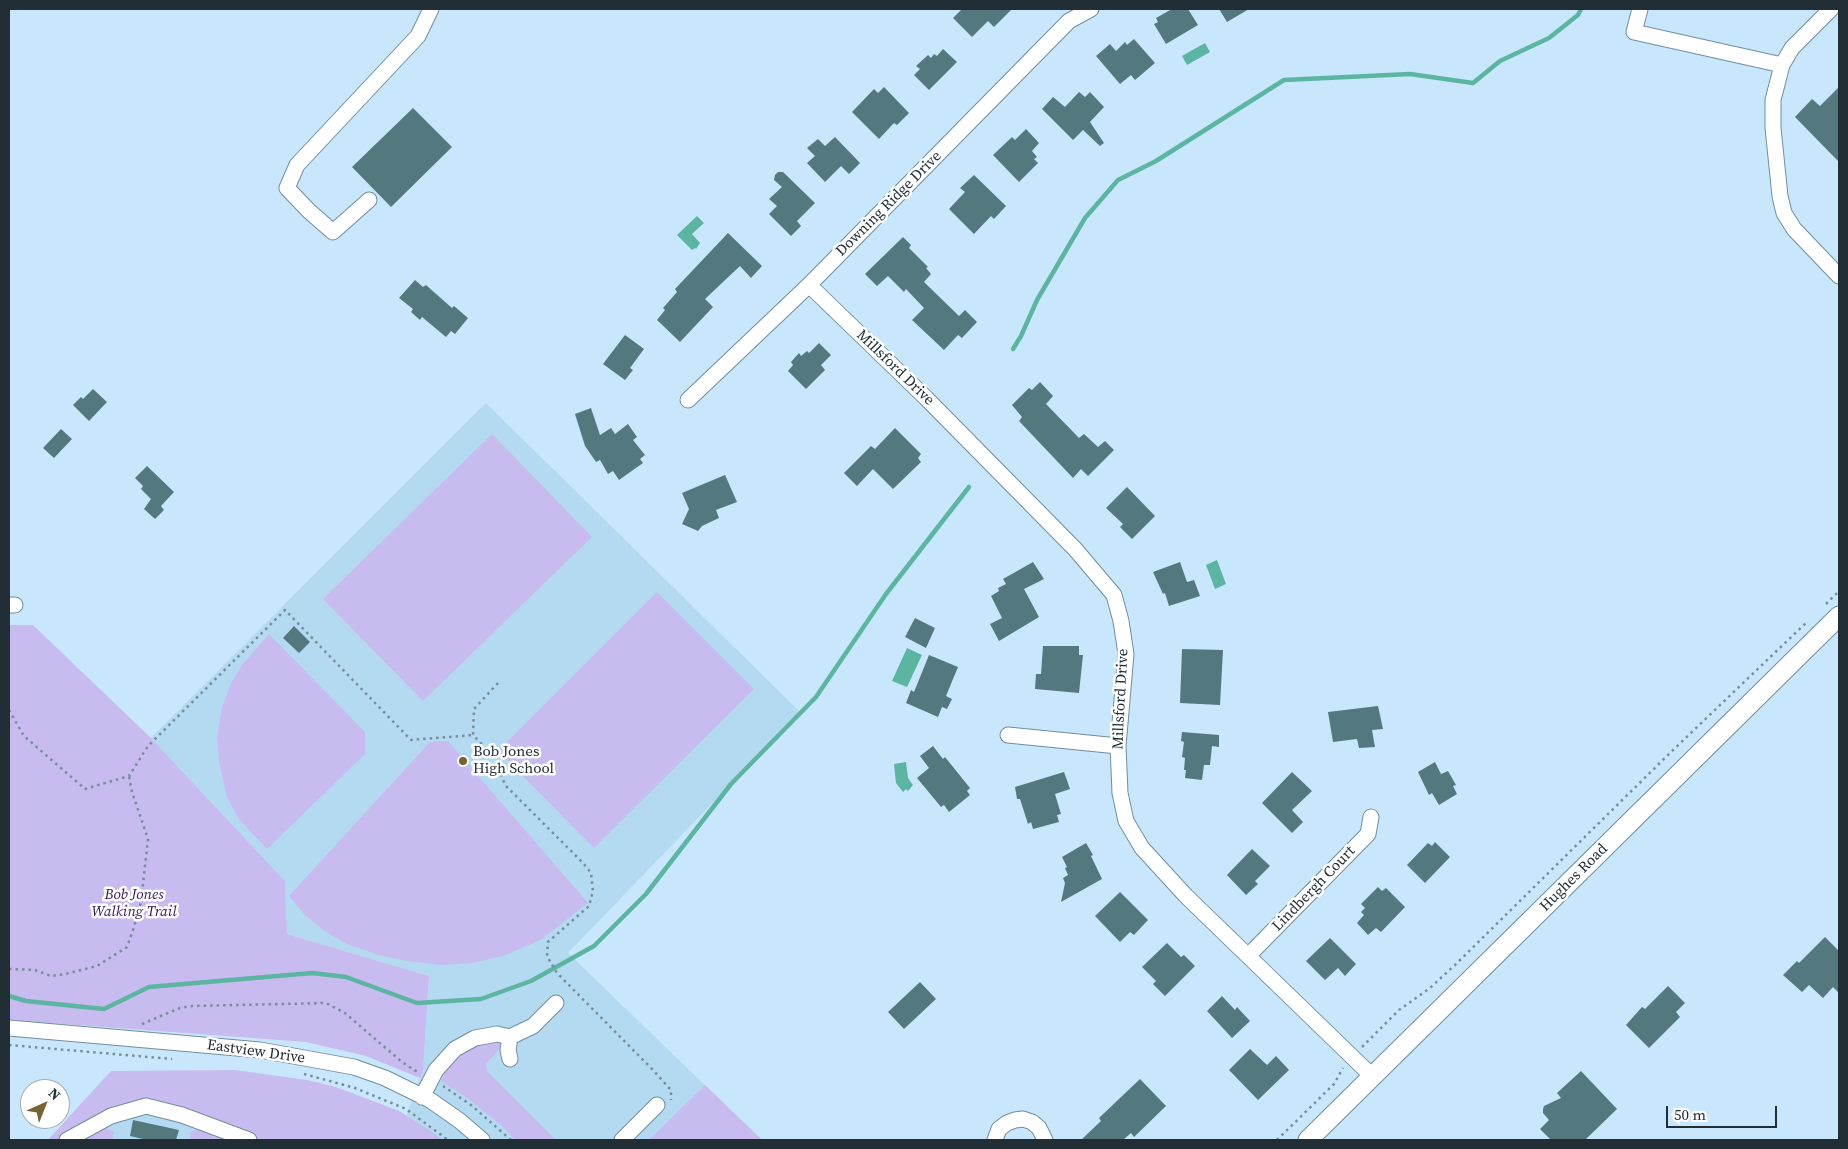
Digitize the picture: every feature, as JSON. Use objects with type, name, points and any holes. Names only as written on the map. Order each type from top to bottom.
[{"type":"main road","name":"Hughes Road","points":[[1308,1140],[1839,616]]},
{"type":"street","points":[[369,200],[333,232],[308,211],[287,188],[297,165],[418,36],[431,9]]},
{"type":"street","name":"Downing Ridge Drive","points":[[688,400],[809,285],[1069,21],[1091,9]]},
{"type":"street","points":[[1640,9],[1634,32],[1782,65]]},
{"type":"street","points":[[1831,9],[1792,48],[1782,65],[1773,100],[1773,128],[1780,196],[1784,213],[1794,229],[1839,276]]},
{"type":"street","name":"Millsford Drive","points":[[809,285],[926,398],[1068,542],[1114,595],[1122,621],[1126,654],[1118,746],[1120,793],[1126,821],[1142,848],[1186,896],[1373,1077]]},
{"type":"street","points":[[1008,735],[1118,746]]},
{"type":"street","name":"Lindbergh Court","points":[[1248,956],[1368,834],[1371,817]]},
{"type":"street","points":[[422,1097],[436,1070],[455,1049],[475,1038],[497,1034],[510,1037],[533,1026],[556,1003]]},
{"type":"street","name":"Eastview Drive","points":[[9,1028],[260,1050],[354,1067],[385,1078],[422,1097],[460,1121],[482,1140]]},
{"type":"street","points":[[510,1037],[508,1050],[510,1059]]},
{"type":"street","points":[[622,1140],[664,1103]]},
{"type":"street","points":[[67,1140],[111,1116],[146,1106],[182,1115],[249,1140]]},
{"type":"street","points":[[995,1140],[999,1129],[1006,1123],[1024,1119],[1032,1122],[1039,1128],[1045,1140]]},
{"type":"path","points":[[1822,608],[1839,590]]},
{"type":"path","points":[[9,710],[24,736],[85,789],[129,776],[148,746],[286,610],[411,740],[473,736]]},
{"type":"path","points":[[1362,1047],[1399,1010],[1430,988],[1456,964],[1672,750],[1815,615]]},
{"type":"path","points":[[498,683],[474,709],[473,736],[495,758],[505,784],[591,873],[593,891],[589,906],[548,942],[547,956],[550,964],[556,973],[671,1090],[664,1103]]},
{"type":"path","points":[[9,969],[35,970],[51,976],[65,974],[97,966],[127,948],[141,902],[148,840],[132,792],[129,776]]},
{"type":"path","points":[[9,1045],[179,1059]]},
{"type":"path","points":[[1277,1140],[1334,1084],[1342,1069]]},
{"type":"path","points":[[298,1073],[355,1088],[406,1109],[448,1140]]},
{"type":"shaded area","points":[[1205,43],[1210,52],[1187,65],[1182,56]]},
{"type":"shaded area","points":[[697,216],[704,223],[692,234],[700,243],[696,249],[692,250],[677,235]]},
{"type":"shaded area","name":"Bob Jones High School","points":[[486,403],[800,712],[568,953],[762,1140],[48,1140],[58,1129],[70,1129],[70,1116],[111,1071],[233,1076],[404,1122],[423,1072],[429,976],[287,934],[285,881],[151,738]]},
{"type":"shaded area","points":[[1217,560],[1226,584],[1215,589],[1206,565]]},
{"type":"shaded area","points":[[907,648],[922,655],[907,687],[892,681]]},
{"type":"shaded area","points":[[906,762],[908,778],[913,785],[908,791],[906,789],[903,792],[896,783],[894,764]]},
{"type":"green space","points":[[492,434],[592,537],[423,701],[323,599]]},
{"type":"green space","points":[[657,592],[754,689],[594,848],[498,751]]},
{"type":"green space","name":"Bob Jones Walking Trail","points":[[9,625],[33,625],[151,738],[285,881],[287,934],[429,976],[423,1072],[420,1078],[366,1056],[306,1042],[9,1020]]},
{"type":"green space","points":[[269,634],[365,732],[365,754],[267,849],[238,818],[227,797],[219,762],[217,737],[222,708],[231,683],[242,665]]},
{"type":"green space","points":[[448,741],[588,903],[542,939],[506,955],[473,963],[442,965],[407,961],[379,955],[347,944],[323,930],[305,915],[289,896],[430,742]]},
{"type":"green space","points":[[494,1042],[503,1045],[486,1064],[487,1071],[556,1140],[515,1140],[502,1126],[466,1097],[441,1081],[446,1070],[465,1049]]},
{"type":"green space","points":[[235,1070],[307,1080],[336,1087],[399,1111],[442,1140],[258,1140],[239,1129],[147,1103],[63,1140],[48,1140],[58,1129],[70,1129],[70,1116],[111,1071]]},
{"type":"green space","points":[[705,1085],[762,1140],[649,1140]]},
{"type":"green space","points":[[199,1126],[237,1140],[190,1140],[190,1132],[196,1130]]},
{"type":"green space","points":[[103,1127],[114,1132],[112,1140],[80,1140]]},
{"type":"building","points":[[962,9],[1012,9],[994,27],[988,21],[972,37],[953,18]]},
{"type":"building","points":[[1172,9],[1188,9],[1198,25],[1166,44],[1154,24],[1158,22],[1156,18]]},
{"type":"building","points":[[1219,9],[1249,9],[1227,22]]},
{"type":"building","points":[[1134,39],[1155,63],[1135,80],[1131,75],[1120,84],[1096,56],[1110,44],[1116,51],[1125,42],[1127,45]]},
{"type":"building","points":[[943,49],[957,62],[929,90],[914,75],[920,69],[916,66],[928,55],[931,58],[934,54],[937,56]]},
{"type":"building","points":[[884,87],[909,113],[897,125],[894,123],[879,139],[852,112],[874,89],[878,93]]},
{"type":"building","points":[[1839,87],[1839,162],[1795,117],[1812,99],[1820,106]]},
{"type":"building","points":[[1079,92],[1085,97],[1090,92],[1104,107],[1090,122],[1104,143],[1100,146],[1083,130],[1073,140],[1042,109],[1053,97],[1065,107]]},
{"type":"building","points":[[413,108],[452,147],[391,207],[352,167]]},
{"type":"building","points":[[1026,129],[1039,143],[1032,151],[1037,157],[1034,159],[1038,163],[1019,182],[993,155],[1012,137],[1015,140]]},
{"type":"building","points":[[835,137],[860,163],[849,174],[841,166],[825,182],[807,163],[815,156],[807,148],[818,139],[825,146]]},
{"type":"building","points":[[778,172],[783,172],[815,203],[797,221],[801,226],[791,236],[769,214],[777,206],[769,199],[782,187],[774,180]]},
{"type":"building","points":[[974,175],[1006,206],[994,219],[991,216],[974,234],[949,209],[965,192],[960,188]]},
{"type":"building","points":[[728,233],[762,266],[751,278],[740,266],[705,299],[713,307],[680,342],[657,320],[665,310],[663,308],[677,292],[675,289]]},
{"type":"building","points":[[903,237],[911,245],[909,248],[928,267],[926,268],[931,274],[924,282],[959,316],[965,310],[977,322],[962,338],[958,335],[944,350],[912,320],[924,308],[906,289],[904,292],[888,276],[877,286],[865,274]]},
{"type":"building","points":[[415,280],[423,287],[426,285],[452,308],[454,306],[468,318],[455,334],[451,331],[446,337],[422,317],[420,320],[411,312],[413,309],[399,298]]},
{"type":"building","points":[[625,335],[644,349],[630,368],[633,370],[625,380],[603,364]]},
{"type":"building","points":[[819,343],[831,355],[821,365],[825,370],[806,389],[788,371],[793,365],[791,362],[799,353],[801,356],[807,351],[809,353]]},
{"type":"building","points":[[1040,382],[1053,396],[1046,404],[1079,438],[1084,434],[1098,447],[1105,441],[1114,450],[1088,476],[1081,469],[1073,478],[1019,421],[1022,417],[1012,405],[1029,388],[1032,390]]},
{"type":"building","points":[[93,389],[107,402],[89,421],[73,405],[81,397],[83,399]]},
{"type":"building","points":[[591,408],[600,435],[611,428],[615,434],[628,424],[637,437],[633,440],[645,455],[640,459],[643,463],[619,480],[613,471],[608,474],[600,460],[596,462],[585,446],[575,414]]},
{"type":"building","points":[[895,428],[921,454],[918,458],[921,462],[893,489],[873,469],[857,486],[844,473],[871,446],[875,449]]},
{"type":"building","points":[[61,429],[72,439],[54,458],[43,448]]},
{"type":"building","points":[[147,466],[174,492],[161,506],[164,510],[155,519],[144,509],[151,499],[141,489],[143,486],[135,478]]},
{"type":"building","points":[[725,475],[737,502],[716,510],[719,518],[702,526],[698,531],[682,524],[689,509],[682,493]]},
{"type":"building","points":[[1127,487],[1155,516],[1132,539],[1120,527],[1123,524],[1106,508]]},
{"type":"building","points":[[1033,562],[1044,579],[1024,589],[1039,617],[999,641],[990,624],[1002,618],[991,596],[999,591],[998,588],[1006,584],[1003,579]]},
{"type":"building","points":[[1180,562],[1187,582],[1194,580],[1200,596],[1169,606],[1165,593],[1163,594],[1153,572]]},
{"type":"building","points":[[915,618],[935,628],[926,648],[905,637]]},
{"type":"building","points":[[294,626],[310,642],[299,653],[283,638]]},
{"type":"building","points":[[1043,646],[1079,646],[1079,655],[1083,655],[1079,693],[1035,689],[1036,674],[1041,674]]},
{"type":"building","points":[[1182,649],[1223,650],[1220,705],[1180,703]]},
{"type":"building","points":[[929,655],[958,667],[946,696],[952,699],[947,709],[942,707],[938,717],[906,703],[911,690],[914,692]]},
{"type":"building","points":[[1378,706],[1383,729],[1372,730],[1375,747],[1359,748],[1357,739],[1333,742],[1328,712]]},
{"type":"building","points":[[1182,732],[1219,735],[1219,747],[1212,746],[1210,765],[1204,765],[1202,780],[1185,778],[1185,758],[1182,757],[1184,742],[1181,741]]},
{"type":"building","points":[[933,746],[943,759],[945,757],[970,788],[967,791],[970,795],[949,812],[944,805],[941,807],[917,778],[929,768],[920,756]]},
{"type":"building","points":[[1435,762],[1441,774],[1448,771],[1456,785],[1453,786],[1457,794],[1439,805],[1432,793],[1429,795],[1418,772]]},
{"type":"building","points":[[1064,772],[1070,789],[1055,794],[1061,814],[1057,815],[1059,822],[1033,829],[1031,822],[1028,824],[1020,799],[1017,799],[1015,787]]},
{"type":"building","points":[[1292,772],[1312,791],[1292,810],[1303,822],[1292,833],[1262,803]]},
{"type":"building","points":[[1435,842],[1450,857],[1425,883],[1407,865],[1428,843],[1432,846]]},
{"type":"building","points":[[1086,843],[1093,855],[1091,856],[1102,879],[1061,902],[1065,883],[1063,878],[1068,875],[1065,868],[1067,867],[1062,857]]},
{"type":"building","points":[[1252,849],[1270,866],[1255,881],[1258,884],[1246,895],[1227,875]]},
{"type":"building","points":[[1378,887],[1382,891],[1386,888],[1405,907],[1381,932],[1376,928],[1368,935],[1357,923],[1364,915],[1361,912],[1365,908],[1361,904]]},
{"type":"building","points":[[1120,892],[1148,920],[1134,935],[1130,932],[1120,942],[1095,916]]},
{"type":"building","points":[[1825,937],[1839,951],[1839,993],[1833,987],[1823,998],[1809,985],[1802,992],[1783,975],[1797,961],[1799,963]]},
{"type":"building","points":[[1330,938],[1356,964],[1345,976],[1338,968],[1325,980],[1306,961]]},
{"type":"building","points":[[1167,943],[1181,957],[1184,955],[1195,966],[1165,996],[1153,984],[1156,981],[1142,967]]},
{"type":"building","points":[[920,982],[936,999],[904,1029],[888,1012]]},
{"type":"building","points":[[1668,986],[1685,1003],[1676,1012],[1680,1017],[1649,1048],[1626,1025],[1642,1007],[1645,1009]]},
{"type":"building","points":[[1222,996],[1235,1010],[1237,1007],[1250,1021],[1232,1038],[1207,1011]]},
{"type":"building","points":[[1250,1049],[1267,1065],[1276,1056],[1289,1070],[1258,1100],[1229,1070]]},
{"type":"building","points":[[1581,1071],[1617,1109],[1585,1140],[1551,1140],[1540,1129],[1549,1120],[1543,1113],[1544,1106],[1561,1098],[1557,1093]]},
{"type":"building","points":[[1140,1079],[1166,1106],[1134,1137],[1131,1133],[1123,1140],[1081,1140],[1101,1121],[1099,1118]]},
{"type":"building","points":[[133,1120],[179,1130],[176,1140],[147,1140],[130,1136]]},
{"type":"waterway","points":[[1013,349],[1037,300],[1085,218],[1118,180],[1156,161],[1284,80],[1410,74],[1473,83],[1500,61],[1549,38],[1578,15],[1581,9]]},
{"type":"waterway","points":[[9,996],[26,1001],[104,1009],[149,987],[312,973],[346,977],[417,1003],[481,999],[531,981],[594,946],[646,894],[731,784],[816,697],[886,594],[969,487]]},
{"type":"place","name":"Bob Jones High School","points":[[463,761]]}]
